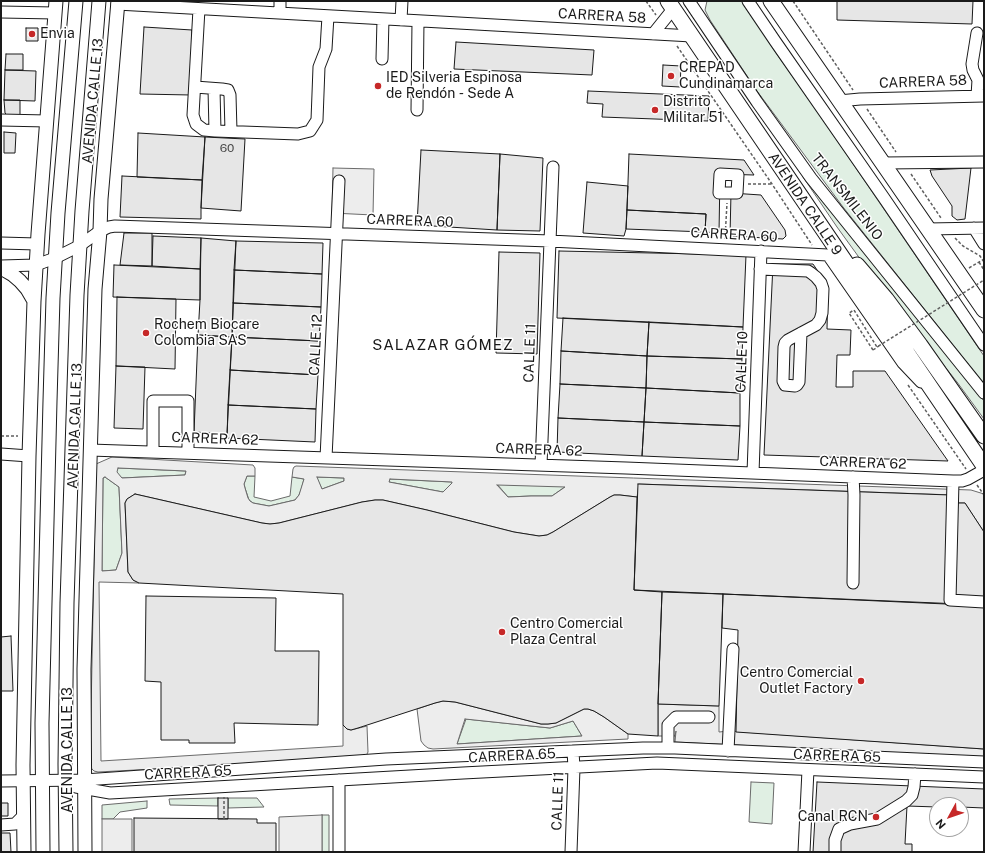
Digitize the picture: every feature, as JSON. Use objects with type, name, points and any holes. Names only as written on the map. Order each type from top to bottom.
[{"type":"highway","points":[[771,1],[984,310]]},
{"type":"highway","name":"AVENIDA CALLE 9","points":[[670,5],[984,466]]},
{"type":"highway","points":[[804,201],[828,255]]},
{"type":"highway","points":[[804,201],[886,300],[925,351],[984,436]]},
{"type":"main road","name":"AVENIDA CALLE 13","points":[[43,852],[42,723],[55,258],[76,1]]},
{"type":"main road","name":"AVENIDA CALLE 13","points":[[66,852],[67,603],[79,246],[99,1]]},
{"type":"main road","name":"AVENIDA CALLE 13","points":[[85,852],[84,669],[95,289],[117,3]]},
{"type":"main road","points":[[97,29],[117,3]]},
{"type":"main road","points":[[24,852],[20,820],[23,780],[29,456],[26,433],[37,244],[56,5],[75,18]]},
{"type":"main road","points":[[1,267],[13,275],[27,288],[34,301]]},
{"type":"main road","points":[[26,433],[50,401]]},
{"type":"main road","points":[[74,406],[90,444]]},
{"type":"street","points":[[280,1],[280,13]]},
{"type":"street","points":[[401,20],[402,1]]},
{"type":"street","name":"TRANSMILENIO","points":[[689,1],[697,6],[756,102],[811,178],[984,393]]},
{"type":"street","name":"TRANSMILENIO","points":[[748,1],[984,345]]},
{"type":"street","name":"CARRERA 58","points":[[117,3],[199,9],[692,36]]},
{"type":"street","points":[[1,12],[56,5]]},
{"type":"street","name":"CARRERA 58","points":[[653,34],[670,5]]},
{"type":"street","points":[[199,9],[193,115],[196,124],[204,130],[215,131],[298,134],[310,130],[317,120],[319,67],[326,48],[328,16]]},
{"type":"street","points":[[382,19],[382,59]]},
{"type":"street","points":[[417,110],[418,21]]},
{"type":"street","points":[[977,33],[972,64],[978,80],[981,96]]},
{"type":"street","points":[[194,87],[228,90],[230,95],[231,131]]},
{"type":"street","points":[[214,88],[215,131]]},
{"type":"street","name":"CARRERA 58","points":[[839,100],[981,96]]},
{"type":"street","points":[[1,120],[47,121]]},
{"type":"street","points":[[883,163],[984,162]]},
{"type":"street","name":"CALLE 11","points":[[541,465],[553,167]]},
{"type":"street","points":[[720,174],[738,175],[738,184],[737,193],[719,193],[720,174]]},
{"type":"street","name":"CALLE 12","points":[[326,458],[339,181]]},
{"type":"street","name":"CARRERA 60","points":[[1,267],[36,265],[55,258],[79,246],[100,231],[115,226],[550,241],[828,255]]},
{"type":"street","points":[[928,229],[979,228],[984,244]]},
{"type":"street","points":[[1,243],[37,244]]},
{"type":"street","name":"CALLE 10","points":[[753,473],[761,251]]},
{"type":"street","name":"AVENIDA CALLE 9","points":[[828,255],[903,363],[943,406]]},
{"type":"street","points":[[760,269],[808,271],[814,274],[821,283],[824,290],[822,316],[818,322],[801,333]]},
{"type":"street","points":[[153,452],[153,401],[188,401],[188,453]]},
{"type":"street","name":"CARRERA 62","points":[[90,444],[153,452],[952,481],[968,479],[984,470]]},
{"type":"street","points":[[1,454],[29,456]]},
{"type":"street","points":[[853,477],[853,583]]},
{"type":"street","points":[[952,481],[950,600],[984,602]]},
{"type":"street","points":[[728,751],[733,649]]},
{"type":"street","points":[[668,748],[668,725],[676,717],[709,717]]},
{"type":"street","points":[[648,748],[657,764]]},
{"type":"street","name":"CARRERA 65","points":[[2,783],[23,780],[84,784],[386,759],[648,748],[984,762]]},
{"type":"street","name":"CALLE 11","points":[[571,852],[574,768],[573,751]]},
{"type":"street","name":"CARRERA 65","points":[[84,784],[110,793],[640,764],[984,777]]},
{"type":"street","points":[[804,852],[808,770]]},
{"type":"street","points":[[835,852],[835,840],[839,829],[850,824],[877,819],[906,801],[912,795],[915,774]]},
{"type":"street","points":[[339,780],[339,852]]},
{"type":"street","points":[[1,824],[20,820]]},
{"type":"path","points":[[646,1],[656,16]]},
{"type":"path","points":[[676,45],[812,244]]},
{"type":"path","points":[[738,184],[772,184]]},
{"type":"path","points":[[724,250],[728,193]]},
{"type":"path","points":[[956,239],[963,246],[976,253],[984,260],[959,274]]},
{"type":"path","points":[[979,262],[984,270]]},
{"type":"path","points":[[873,350],[849,313],[854,310],[877,347],[984,280]]},
{"type":"path","points":[[1,436],[26,433]]},
{"type":"path","points":[[224,792],[224,819]]},
{"type":"green space","points":[[707,1],[742,1],[984,356],[984,384],[843,207],[757,91],[710,20],[705,10]]},
{"type":"green space","points":[[803,177],[984,401],[984,419],[957,382],[866,267]]},
{"type":"green space","points":[[118,468],[186,471],[185,475],[122,478],[116,472]]},
{"type":"green space","points":[[247,476],[255,476],[254,497],[271,501],[290,496],[292,477],[304,479],[299,495],[295,500],[269,506],[253,503],[249,500],[244,484]]},
{"type":"green space","points":[[105,477],[119,487],[122,553],[116,570],[102,571],[103,478]]},
{"type":"green space","points":[[316,477],[344,478],[344,481],[322,489]]},
{"type":"green space","points":[[389,479],[453,482],[443,492],[389,482]]},
{"type":"green space","points":[[497,484],[566,486],[552,496],[508,497]]},
{"type":"green space","points":[[466,719],[550,728],[573,721],[582,736],[457,744]]},
{"type":"green space","points":[[751,782],[774,783],[772,824],[749,822]]},
{"type":"green space","points":[[218,798],[218,806],[170,805],[169,799]]},
{"type":"green space","points":[[228,798],[257,798],[264,807],[228,808]]},
{"type":"green space","points":[[147,801],[147,808],[120,812],[113,819],[102,819],[102,805]]},
{"type":"green space","points":[[322,815],[329,815],[329,852],[322,852]]},
{"type":"shaded area","points":[[333,168],[374,169],[373,215],[332,213]]},
{"type":"shaded area","points":[[112,457],[253,465],[255,468],[255,476],[247,476],[244,484],[248,498],[253,503],[269,506],[295,500],[299,495],[304,479],[292,477],[293,469],[296,466],[971,490],[984,494],[984,532],[965,503],[954,503],[954,495],[639,484],[637,497],[614,495],[553,532],[547,535],[539,536],[514,532],[383,500],[362,502],[270,524],[135,494],[127,499],[125,503],[128,572],[133,580],[139,583],[99,582],[101,761],[343,746],[343,725],[347,729],[351,730],[367,726],[368,752],[364,757],[359,758],[98,772],[94,771],[90,766],[96,464]],"holes":[[[118,468],[186,471],[185,475],[122,478],[117,472]],[[105,477],[119,487],[122,553],[116,570],[102,571],[103,478]],[[317,477],[344,478],[344,481],[322,489]],[[390,479],[452,483],[443,492],[389,482]],[[497,485],[565,487],[552,496],[508,497]]]},
{"type":"shaded area","points":[[443,701],[455,702],[541,724],[556,723],[584,709],[588,709],[604,717],[628,734],[628,739],[433,749],[428,748],[421,741],[417,709]],"holes":[[[465,719],[550,728],[573,721],[582,736],[457,744]]]},
{"type":"shaded area","points":[[658,704],[719,706],[719,732],[729,731],[984,749],[984,757],[675,742],[676,731],[675,736],[658,736]]},
{"type":"shaded area","points":[[322,815],[322,852],[279,852],[279,817]]},
{"type":"shaded area","points":[[102,819],[132,819],[132,852],[102,852]]},
{"type":"building","points":[[837,1],[973,1],[972,24],[837,20]]},
{"type":"building","points":[[144,27],[192,30],[191,95],[140,94]]},
{"type":"building","name":"Envia","points":[[26,28],[38,28],[38,41],[26,41]]},
{"type":"building","points":[[456,42],[594,50],[592,75],[454,69]]},
{"type":"building","points":[[6,54],[23,54],[23,70],[5,70]]},
{"type":"building","name":"CREPAD Cundinamarca","points":[[663,65],[681,66],[680,87],[662,86]]},
{"type":"building","points":[[5,70],[36,71],[35,101],[4,100]]},
{"type":"building","name":"Distrito Militar 51","points":[[588,91],[709,96],[708,121],[602,117],[603,104],[587,103]]},
{"type":"building","points":[[4,100],[20,100],[20,116],[7,115],[5,113]]},
{"type":"building","points":[[4,132],[16,133],[15,153],[4,153]]},
{"type":"building","points":[[138,133],[205,137],[202,180],[137,177]]},
{"type":"building","points":[[205,137],[245,139],[241,211],[201,208]]},
{"type":"building","points":[[421,150],[500,154],[497,230],[417,225]]},
{"type":"building","points":[[500,154],[543,158],[540,231],[497,230]]},
{"type":"building","points":[[629,154],[744,160],[754,175],[720,174],[719,233],[705,232],[706,214],[627,210]]},
{"type":"building","points":[[971,168],[965,219],[957,220],[952,216],[952,206],[932,176],[930,170]]},
{"type":"building","points":[[122,176],[202,180],[201,219],[120,217]]},
{"type":"building","points":[[587,182],[628,186],[626,229],[624,236],[583,233]]},
{"type":"building","points":[[731,193],[761,195],[785,230],[786,236],[783,239],[730,236]]},
{"type":"building","points":[[627,210],[706,214],[705,232],[626,229]]},
{"type":"building","points":[[124,233],[152,233],[152,266],[120,265]]},
{"type":"building","points":[[153,236],[201,238],[200,269],[152,266]]},
{"type":"building","points":[[201,238],[236,241],[232,337],[198,335]]},
{"type":"building","points":[[236,241],[323,243],[322,274],[234,270]]},
{"type":"building","points":[[559,251],[746,255],[743,327],[557,318]]},
{"type":"building","points":[[499,252],[540,253],[537,354],[496,353]]},
{"type":"building","points":[[773,264],[813,264],[828,286],[827,329],[851,330],[850,355],[837,355],[836,387],[853,387],[853,371],[885,371],[948,461],[764,455]]},
{"type":"building","points":[[114,265],[200,269],[200,300],[113,297]]},
{"type":"building","points":[[234,270],[322,274],[321,307],[233,303]]},
{"type":"building","name":"Rochem Biocare Colombia SAS","points":[[117,297],[176,299],[175,369],[116,366]]},
{"type":"building","points":[[233,303],[321,307],[319,341],[232,337]]},
{"type":"building","points":[[563,318],[649,322],[647,356],[561,351]]},
{"type":"building","points":[[649,322],[743,327],[742,359],[647,356]]},
{"type":"building","points":[[198,335],[232,337],[227,434],[194,432]]},
{"type":"building","points":[[232,337],[319,341],[318,375],[230,370]]},
{"type":"building","points":[[561,351],[647,356],[646,388],[560,384]]},
{"type":"building","points":[[647,356],[742,359],[740,393],[646,388]]},
{"type":"building","points":[[116,366],[145,367],[143,429],[114,428]]},
{"type":"building","points":[[230,370],[318,375],[316,409],[228,405]]},
{"type":"building","points":[[560,384],[646,388],[644,422],[558,418]]},
{"type":"building","points":[[646,388],[740,393],[740,426],[644,422]]},
{"type":"building","points":[[228,405],[316,409],[315,442],[227,438]]},
{"type":"building","points":[[558,418],[644,422],[642,456],[557,452]]},
{"type":"building","points":[[644,422],[740,426],[738,460],[642,456]]},
{"type":"building","points":[[638,484],[950,495],[946,604],[634,590]]},
{"type":"building","name":"Centro Comercial Plaza Central","points":[[135,494],[270,524],[362,502],[383,500],[514,532],[539,536],[547,535],[553,532],[614,495],[637,497],[634,590],[662,592],[658,736],[628,734],[604,717],[588,709],[584,709],[556,723],[541,724],[455,702],[443,701],[358,728],[351,730],[347,729],[343,725],[343,594],[139,583],[133,580],[128,572],[125,503],[127,499]]},
{"type":"building","points":[[954,503],[965,503],[984,532],[984,599],[954,597]]},
{"type":"building","points":[[662,592],[723,594],[719,706],[658,704]]},
{"type":"building","name":"Centro Comercial Outlet Factory","points":[[723,594],[984,605],[984,749],[736,732],[738,630],[722,628]]},
{"type":"building","points":[[146,596],[276,598],[275,651],[319,651],[318,725],[234,723],[235,743],[189,743],[189,740],[161,740],[161,682],[145,681]]},
{"type":"building","points":[[11,636],[13,691],[1,691],[1,637]]},
{"type":"building","name":"Canal RCN","points":[[817,782],[984,789],[984,852],[813,852]]},
{"type":"building","points":[[218,798],[228,798],[228,819],[218,819]]},
{"type":"building","points":[[1,803],[8,803],[8,816],[1,816]]},
{"type":"building","points":[[907,806],[929,807],[929,837],[969,837],[969,807],[984,808],[984,852],[912,852],[912,844],[905,844]]},
{"type":"building","points":[[134,818],[257,819],[257,823],[276,823],[276,852],[134,852]]},
{"type":"building","points":[[1,833],[10,833],[11,852],[1,852]]},
{"type":"place","name":"Envia","points":[[32,34]]},
{"type":"place","name":"CREPAD Cundinamarca","points":[[671,76]]},
{"type":"place","name":"IED Silveria Espinosa de Rendón - Sede A","points":[[378,86]]},
{"type":"place","name":"Distrito Militar 51","points":[[655,110]]},
{"type":"place","name":"Rochem Biocare Colombia SAS","points":[[146,333]]},
{"type":"place","name":"Centro Comercial Plaza Central","points":[[502,632]]},
{"type":"place","name":"Centro Comercial Outlet Factory","points":[[861,681]]},
{"type":"place","name":"Canal RCN","points":[[876,817]]},
{"type":"district","name":"SALAZAR GÓMEZ","points":[[443,345]]}]
